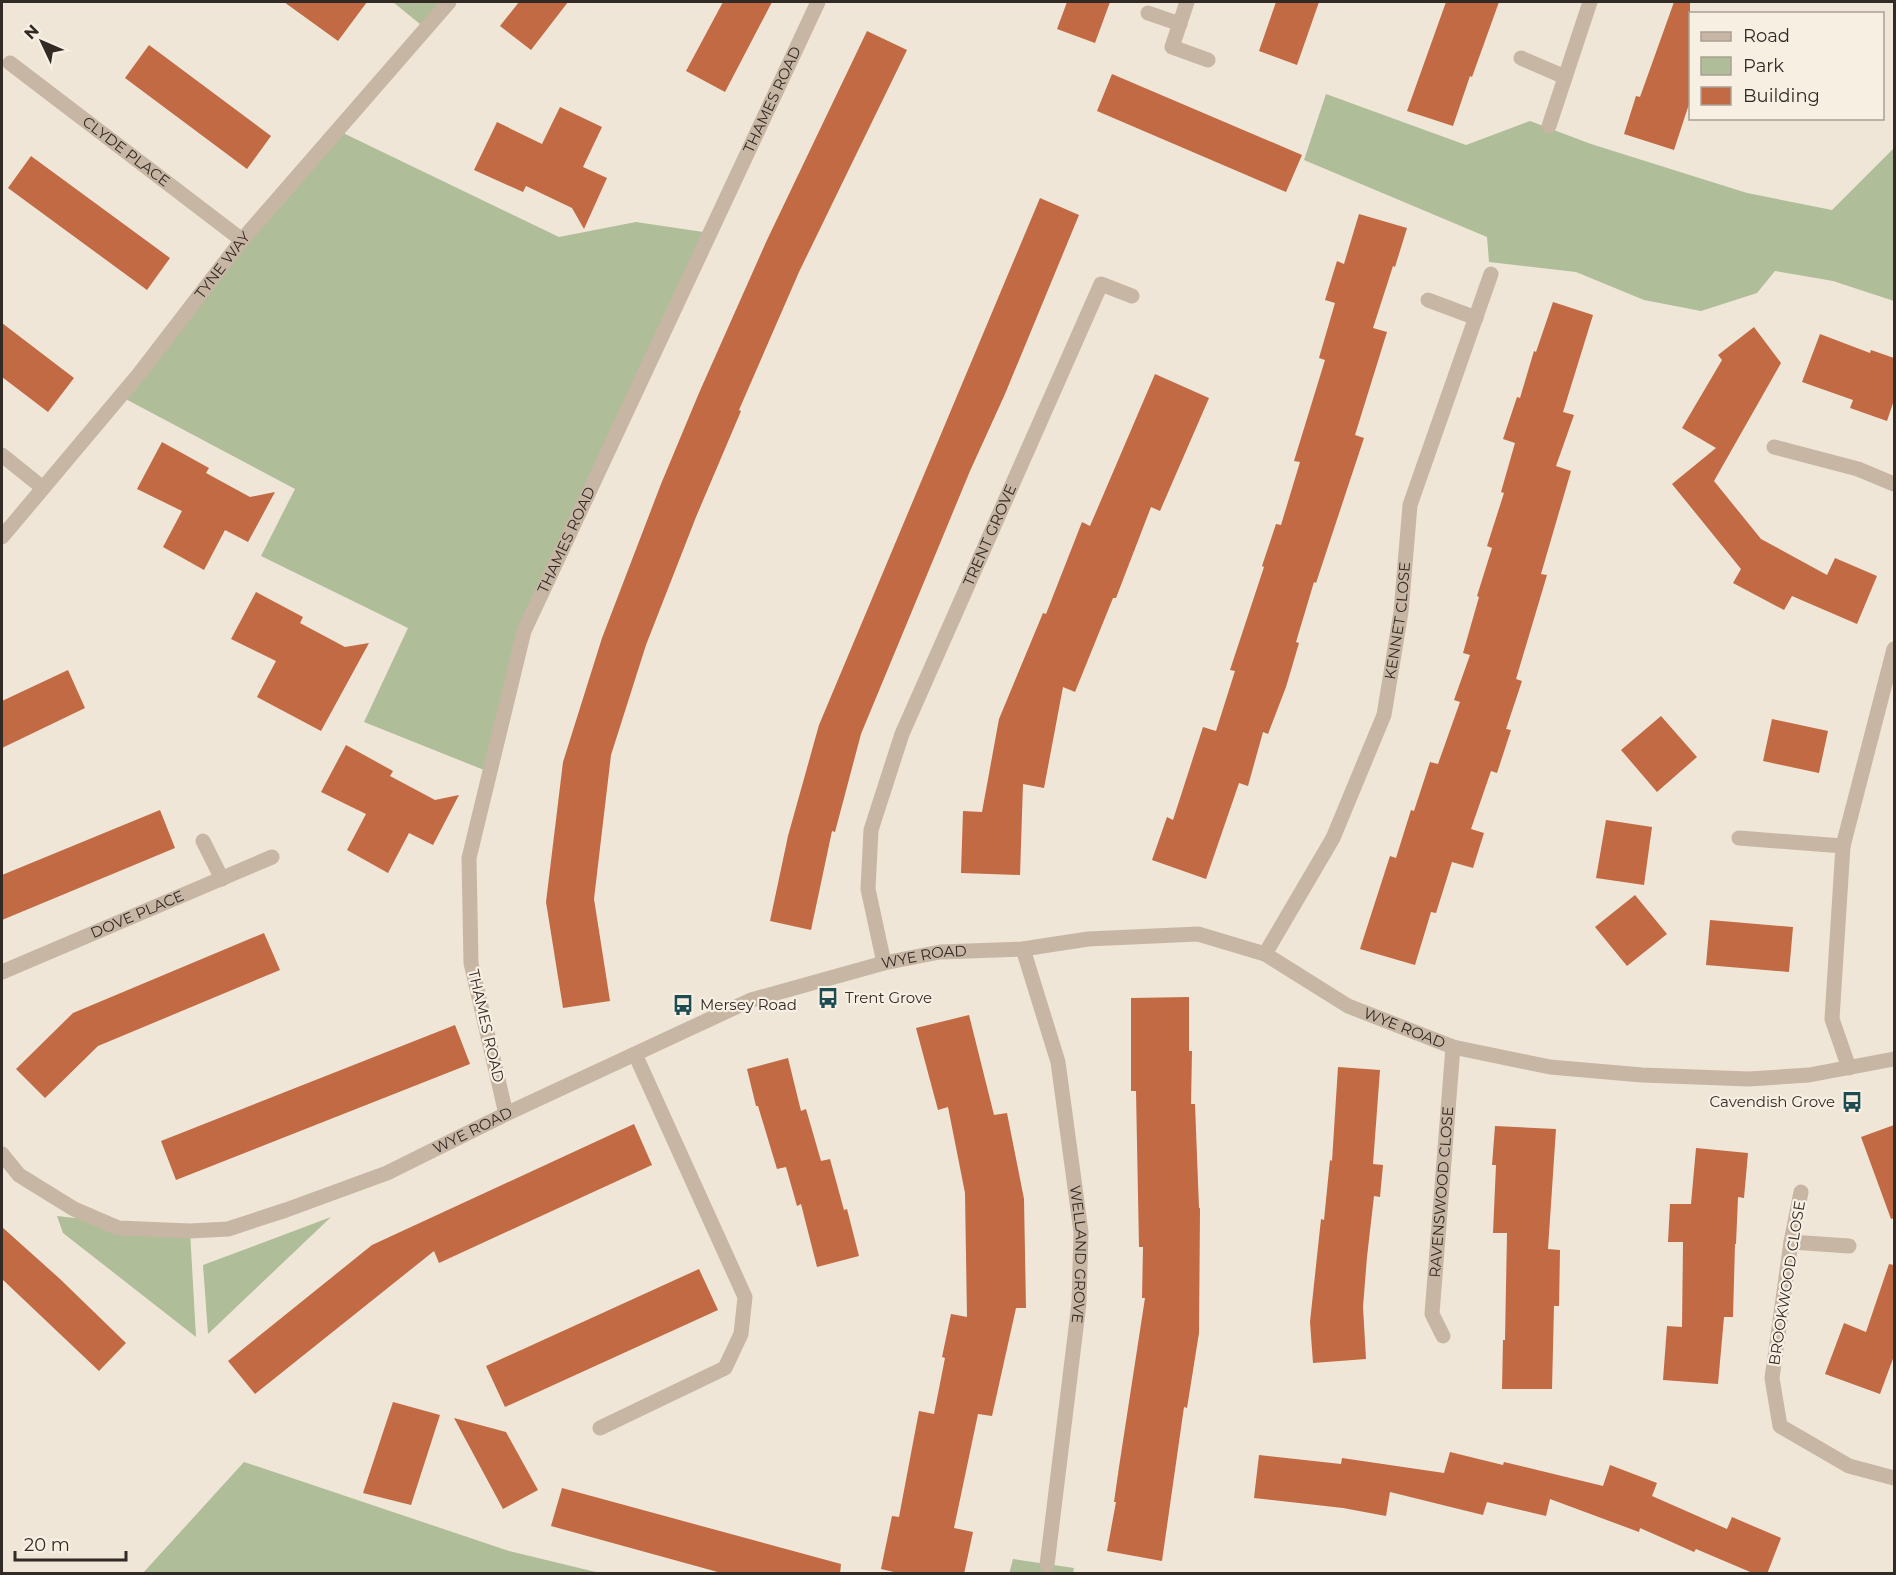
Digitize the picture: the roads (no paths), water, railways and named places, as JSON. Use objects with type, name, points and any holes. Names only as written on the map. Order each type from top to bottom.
[{"type":"street","name":"TYNE WAY","points":[[2,537],[139,374],[242,240],[449,2]]},
{"type":"street","name":"THAMES ROAD","points":[[506,1114],[471,963],[469,858],[524,631],[818,2]]},
{"type":"street","points":[[1187,2],[1172,47],[1208,60]]},
{"type":"street","points":[[1549,126],[1590,2]]},
{"type":"street","points":[[1148,14],[1180,24]]},
{"type":"street","points":[[1521,58],[1565,77]]},
{"type":"street","name":"CLYDE PLACE","points":[[10,63],[242,240]]},
{"type":"street","name":"KENNET CLOSE","points":[[1265,954],[1333,838],[1384,715],[1401,612],[1410,506],[1491,274]]},
{"type":"street","name":"TRENT GROVE","points":[[884,963],[868,889],[871,830],[902,734],[1101,284],[1132,296]]},
{"type":"street","points":[[1428,300],[1476,318]]},
{"type":"street","points":[[1774,447],[1858,469],[1894,484]]},
{"type":"street","points":[[2,455],[43,488]]},
{"type":"street","points":[[1849,1068],[1832,1018],[1843,846],[1894,649]]},
{"type":"street","points":[[1739,838],[1843,846]]},
{"type":"street","points":[[203,841],[222,879]]},
{"type":"street","name":"DOVE PLACE","points":[[2,972],[272,857]]},
{"type":"street","name":"WYE ROAD","points":[[2,1154],[19,1175],[74,1209],[118,1228],[190,1231],[228,1229],[387,1173],[506,1114],[751,1000],[884,963],[940,952],[1023,949],[1088,939],[1198,934],[1265,954],[1348,1006],[1453,1047],[1550,1067],[1642,1075],[1749,1079],[1809,1075],[1894,1059]]},
{"type":"street","name":"WELLAND GROVE","points":[[1023,949],[1058,1062],[1082,1232],[1079,1303],[1047,1565]]},
{"type":"street","name":"RAVENSWOOD CLOSE","points":[[1443,1336],[1432,1314],[1453,1047]]},
{"type":"street","points":[[600,1428],[725,1368],[741,1334],[745,1296],[635,1054]]},
{"type":"street","name":"BROOKWOOD CLOSE","points":[[1801,1192],[1791,1242],[1772,1378],[1780,1426],[1849,1466],[1894,1479]]},
{"type":"street","points":[[1791,1242],[1849,1246]]},
{"type":"place","name":"Trent Grove","points":[[828,998]]},
{"type":"place","name":"Mersey Road","points":[[683,1005]]},
{"type":"place","name":"Cavendish Grove","points":[[1852,1102]]}]
